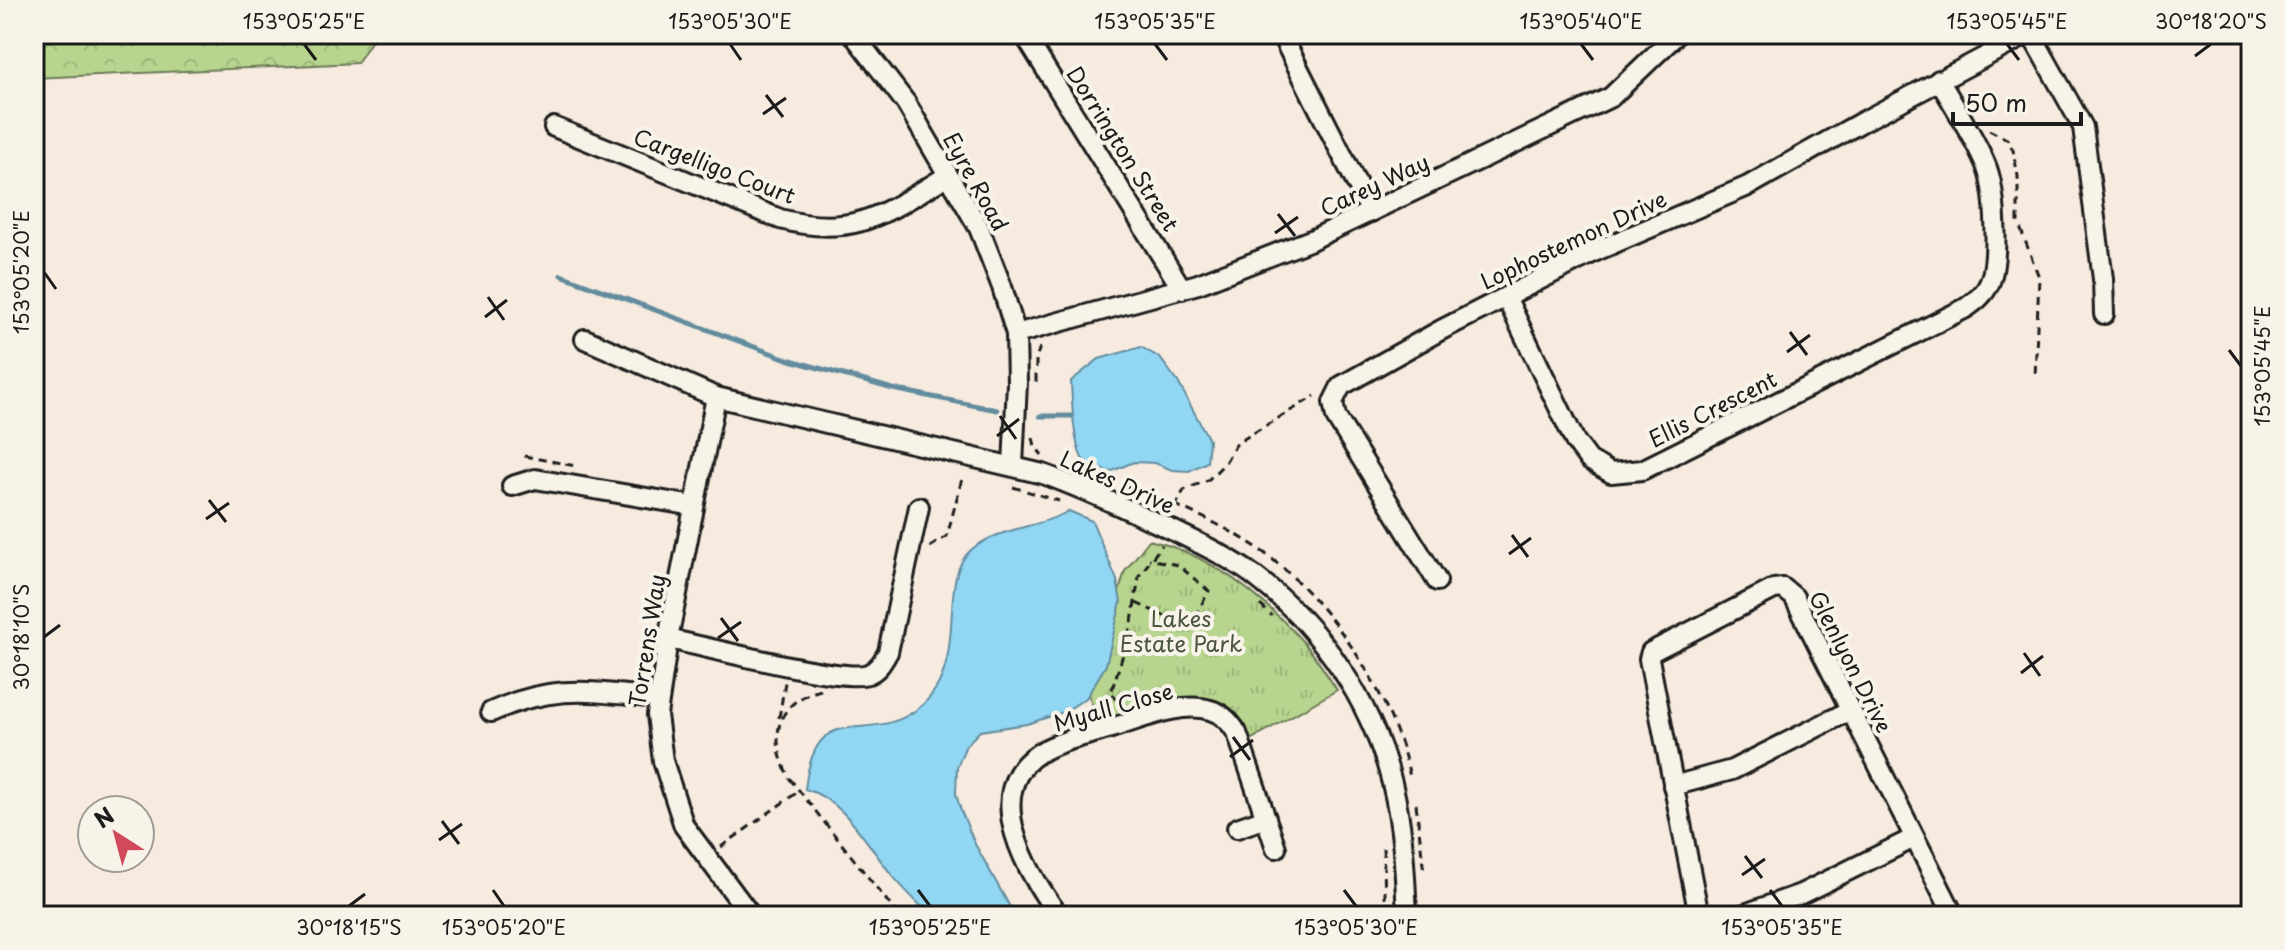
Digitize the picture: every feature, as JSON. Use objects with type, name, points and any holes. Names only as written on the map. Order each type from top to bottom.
[{"type":"street","name":"Eyre Road","points":[[853,34],[906,103],[979,228],[1002,287],[1016,334],[1013,465]]},
{"type":"street","name":"Dorrington Street","points":[[1024,34],[1182,289]]},
{"type":"street","points":[[1281,34],[1371,212]]},
{"type":"street","name":"Carey Way","points":[[1016,334],[1182,289],[1311,240],[1611,97],[1677,34]]},
{"type":"street","points":[[2030,34],[2083,127],[2103,279],[2104,314]]},
{"type":"street","name":"Lophostemon Drive","points":[[1437,581],[1336,417],[1333,402],[1337,391],[1346,382],[1596,251],[1748,186],[1939,80],[2030,34]]},
{"type":"street","name":"Ellis Crescent","points":[[1506,297],[1575,441],[1589,460],[1611,473],[1633,473],[1966,308],[1987,289],[1992,277],[1992,196],[1987,169],[1939,80]]},
{"type":"street","name":"Cargelligo Court","points":[[554,127],[780,219],[816,226],[866,222],[947,176]]},
{"type":"street","name":"Lakes Drive","points":[[585,339],[716,397],[1013,465],[1093,492],[1220,554],[1258,579],[1321,641],[1363,707],[1392,784],[1405,864],[1407,916]]},
{"type":"street","name":"Torrens Way","points":[[716,397],[668,639],[657,715],[663,761],[684,826],[751,916]]},
{"type":"street","points":[[512,486],[535,479],[694,506]]},
{"type":"street","points":[[668,639],[836,675],[868,674],[879,666],[888,652],[919,507]]},
{"type":"street","name":"Glenlyon Drive","points":[[1699,916],[1649,659],[1651,652],[1774,589],[1783,588],[1794,597],[1954,916]]},
{"type":"street","points":[[491,712],[544,693],[574,690],[658,698]]},
{"type":"street","name":"Myall Close","points":[[1059,916],[1026,863],[1010,822],[1014,784],[1027,764],[1039,753],[1088,735],[1173,710],[1212,710],[1230,721],[1237,733],[1276,848]]},
{"type":"street","points":[[1673,786],[1732,770],[1851,710]]},
{"type":"street","points":[[1237,828],[1266,818]]},
{"type":"street","points":[[1739,916],[1801,894],[1914,838]]},
{"type":"path","points":[[1981,130],[2007,139],[2016,164],[2018,222],[2039,277],[2035,378]]},
{"type":"path","points":[[1175,507],[1184,490],[1204,483],[1214,475],[1237,443],[1319,395]]},
{"type":"path","points":[[524,456],[580,467]]},
{"type":"path","points":[[925,553],[947,536],[963,474],[975,477]]},
{"type":"path","points":[[1013,487],[1067,503]]},
{"type":"path","points":[[1152,539],[1169,549]]},
{"type":"path","points":[[1132,622],[1139,576],[1162,545]]},
{"type":"path","points":[[1136,603],[1189,627],[1209,591],[1178,565],[1149,559]]},
{"type":"path","points":[[1250,596],[1282,625]]},
{"type":"path","points":[[786,680],[777,742],[781,763],[799,791],[899,916]]},
{"type":"path","points":[[779,722],[794,704],[818,690],[827,690]]},
{"type":"path","points":[[1111,692],[1125,709]]},
{"type":"path","points":[[716,847],[721,848],[799,791]]},
{"type":"path","points":[[1383,846],[1386,916]]},
{"type":"green space","points":[[34,34],[376,34],[357,63],[34,78]]},
{"type":"green space","name":"Lakes Estate Park","points":[[1149,540],[1214,567],[1254,595],[1305,644],[1337,690],[1250,740],[1229,709],[1219,702],[1206,699],[1175,701],[1099,725],[1089,696],[1125,571]]},
{"type":"water","points":[[1141,347],[1160,358],[1178,382],[1209,440],[1207,462],[1189,471],[1172,470],[1155,463],[1134,462],[1110,472],[1087,463],[1079,451],[1071,381],[1099,359]]},
{"type":"water","points":[[1069,511],[1092,521],[1117,580],[1121,602],[1106,665],[1086,698],[1064,712],[1027,724],[980,731],[966,745],[957,767],[956,794],[975,844],[1015,916],[931,916],[897,881],[844,813],[805,789],[811,760],[820,742],[833,732],[901,719],[920,707],[936,689],[945,668],[949,646],[955,581],[961,563],[972,549],[995,536]]},
{"type":"waterway","points":[[561,275],[787,359],[893,389],[997,410]]},
{"type":"waterway","points":[[1040,416],[1072,416]]}]
